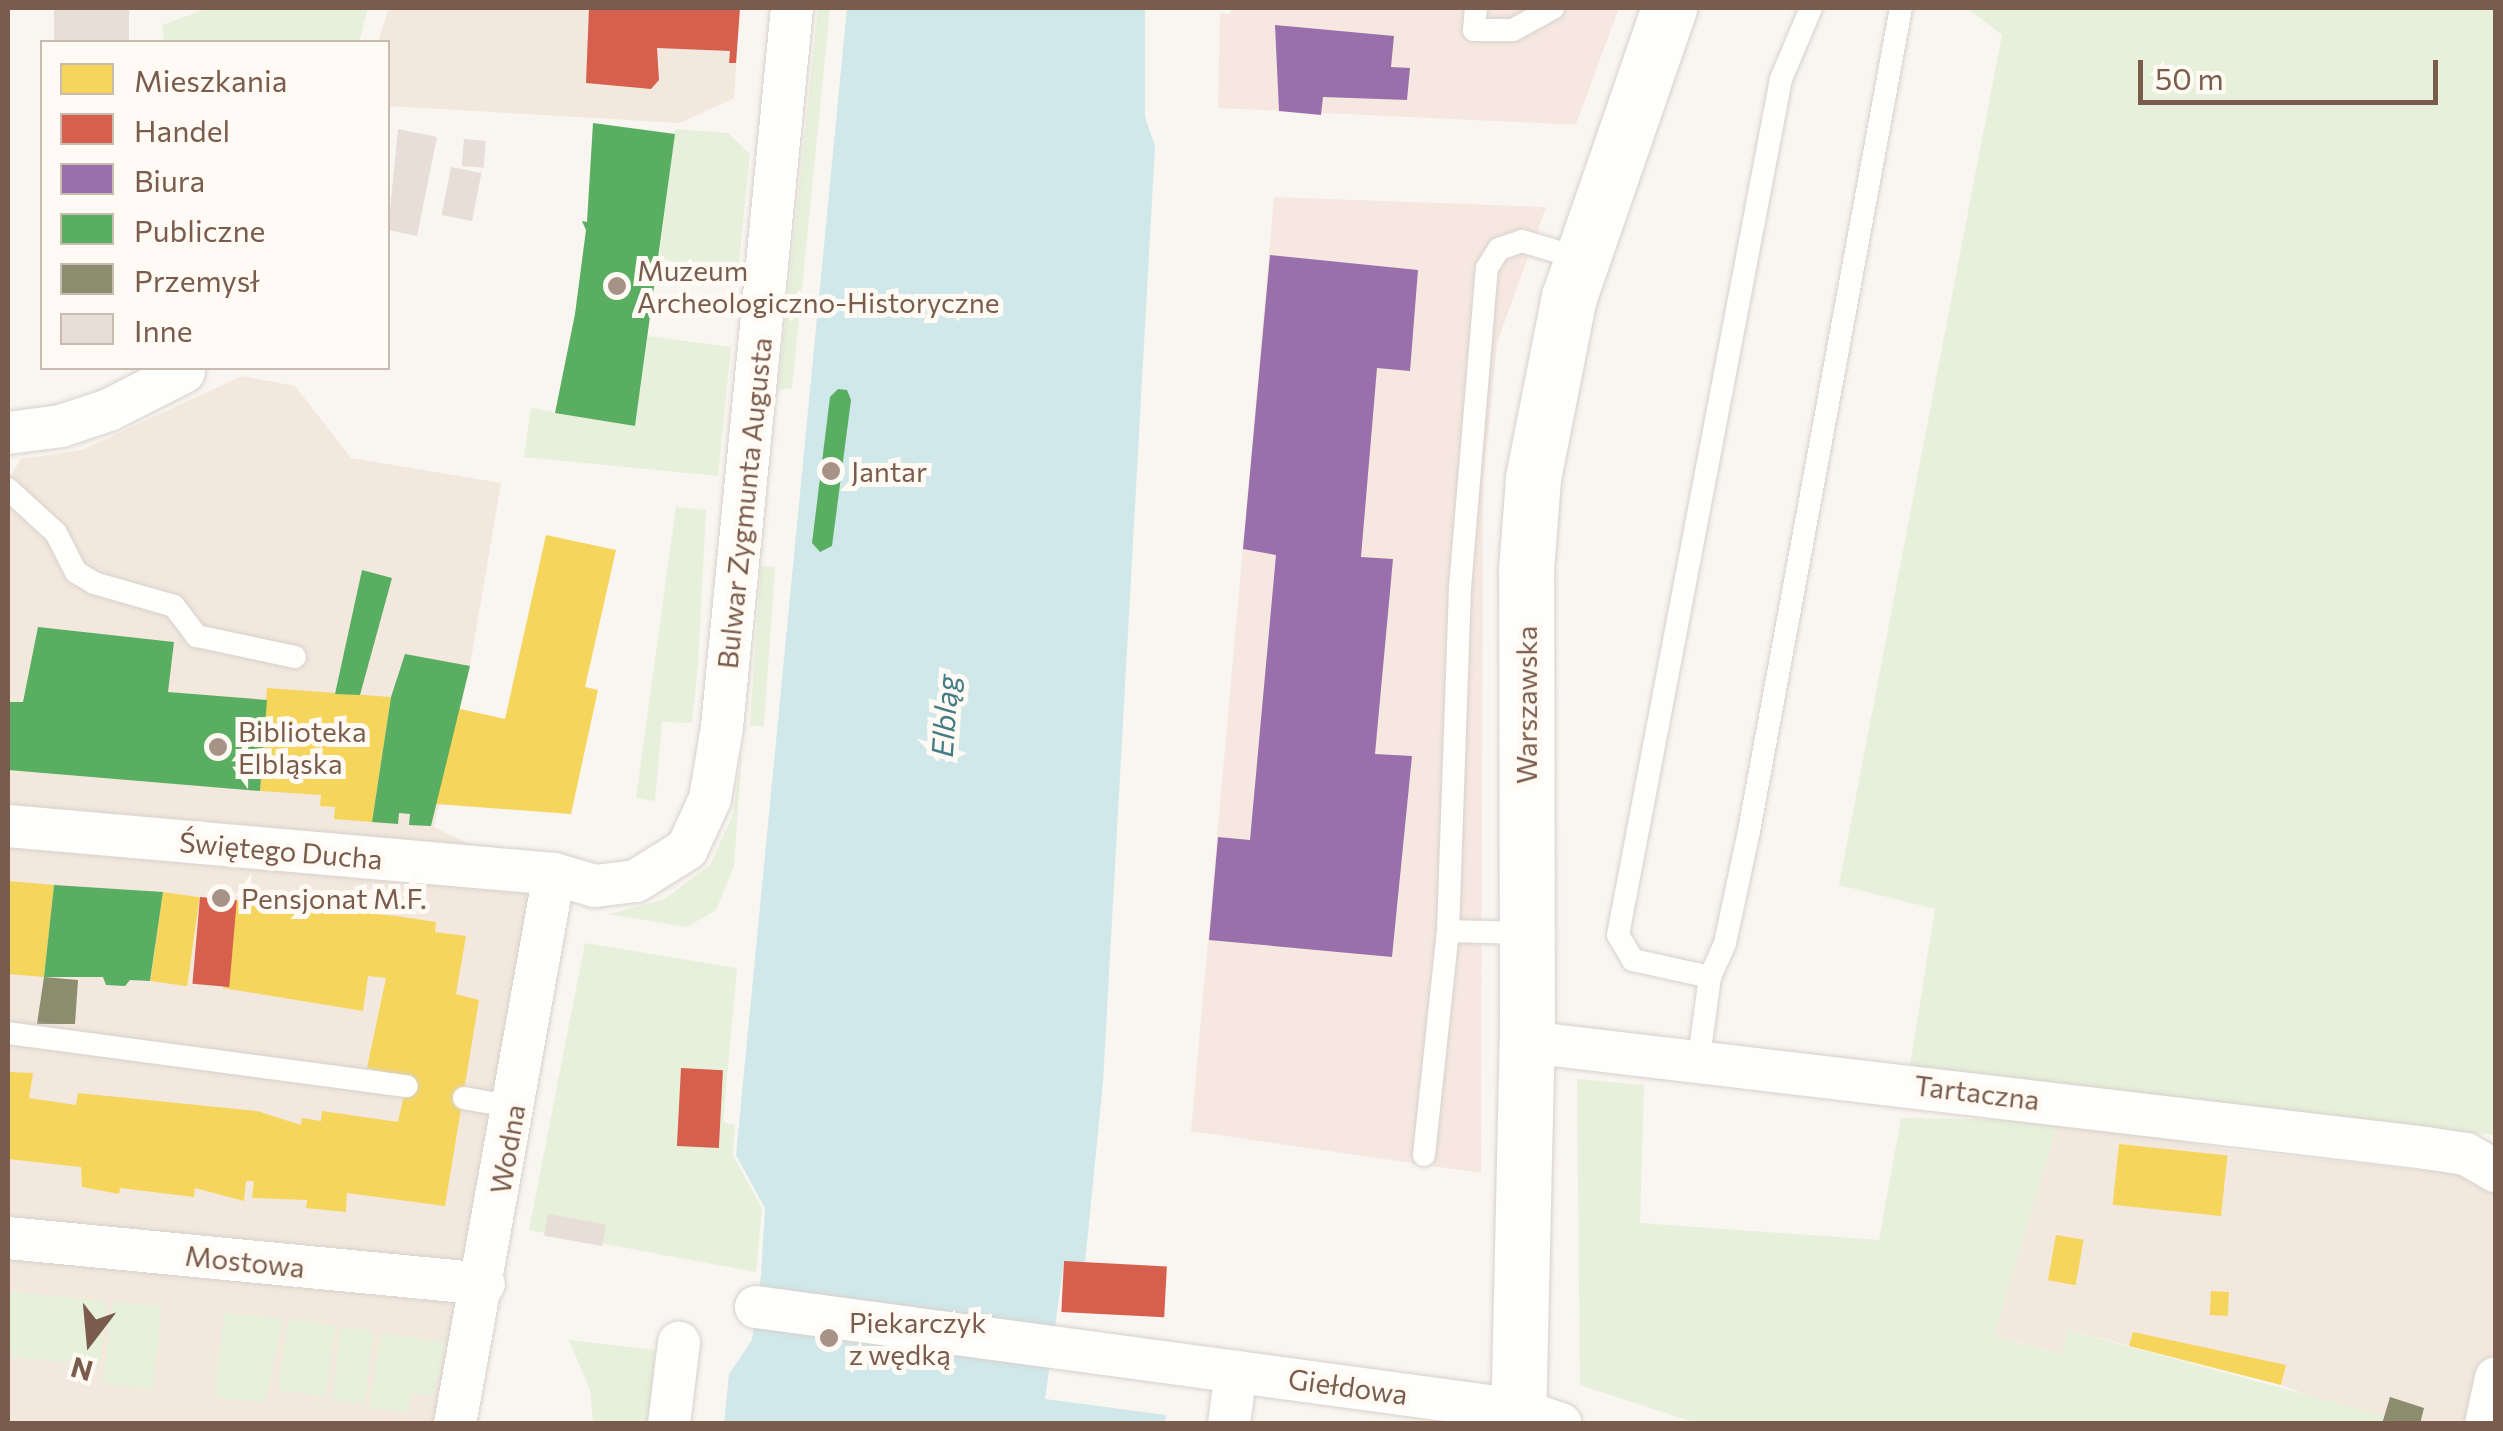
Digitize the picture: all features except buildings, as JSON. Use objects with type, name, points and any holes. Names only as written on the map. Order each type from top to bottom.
[{"type":"street","name":"Bulwar Zygmunta Augusta","points":[[554,874],[595,886],[636,881],[687,850],[710,799],[792,8]]},
{"type":"street","name":"Warszawska","points":[[1532,1419],[1526,570],[1532,478],[1545,398],[1582,259],[1669,8]]},
{"type":"street","points":[[8,433],[61,426],[109,410],[184,372]]},
{"type":"street","name":"Świętego Ducha","points":[[8,826],[554,874]]},
{"type":"street","name":"Wodna","points":[[455,1424],[484,1284],[554,874]]},
{"type":"street","name":"Tartaczna","points":[[1527,1042],[1700,1058],[2426,1148],[2466,1154],[2496,1171]]},
{"type":"street","name":"Mostowa","points":[[8,1238],[484,1284]]},
{"type":"street","name":"Giełdowa","points":[[756,1306],[1054,1343],[1532,1419]]},
{"type":"street","points":[[669,1424],[680,1342]]},
{"type":"street","points":[[1230,1424],[1236,1370]]},
{"type":"street","points":[[2486,1424],[2496,1378]]},
{"type":"lane","points":[[1476,8],[1474,30],[1513,30],[1553,8]]},
{"type":"lane","points":[[1710,977],[1633,960],[1618,934],[1781,80],[1811,8]]},
{"type":"lane","points":[[1700,1058],[1710,977],[1725,943],[1752,812],[1901,8]]},
{"type":"lane","points":[[1424,1155],[1448,931],[1460,588],[1487,268],[1499,250],[1522,240],[1582,259]]},
{"type":"lane","points":[[8,489],[56,533],[85,578],[174,606],[197,636],[295,657]]},
{"type":"lane","points":[[1448,931],[1526,934]]},
{"type":"lane","points":[[8,1033],[406,1086]]},
{"type":"lane","points":[[464,1098],[514,1107]]},
{"type":"shaded area","points":[[389,8],[740,8],[734,98],[680,123],[390,106],[390,40],[379,40]]},
{"type":"shaded area","points":[[1231,8],[1619,8],[1576,124],[1560,124],[1218,108],[1220,13],[1231,14]]},
{"type":"shaded area","points":[[1274,197],[1546,207],[1497,343],[1483,482],[1481,1173],[1191,1131]]},
{"type":"shaded area","points":[[242,376],[295,386],[351,458],[501,483],[470,666],[434,827],[467,843],[542,853],[440,1423],[8,1424],[8,479],[21,459],[82,450]]},
{"type":"shaded area","points":[[2059,1120],[2226,1149],[2495,1178],[2496,1378],[2486,1423],[2382,1423],[2281,1385],[2069,1330],[2062,1354],[1994,1336]]},
{"type":"green space","points":[[209,8],[368,8],[360,40],[164,40],[162,25]]},
{"type":"green space","points":[[818,8],[830,8],[792,388],[778,390]]},
{"type":"green space","points":[[1967,8],[2495,8],[2495,1135],[1910,1066],[1935,909],[1839,885],[2002,35]]},
{"type":"green space","points":[[675,129],[728,133],[750,154],[738,271],[659,259]]},
{"type":"green space","points":[[648,336],[731,347],[718,476],[524,457],[531,408],[635,426]]},
{"type":"green space","points":[[676,507],[706,510],[698,666],[692,723],[662,722],[655,801],[636,798]]},
{"type":"green space","points":[[761,566],[775,567],[764,727],[750,726]]},
{"type":"green space","points":[[742,750],[734,866],[716,910],[687,927],[609,914],[663,900],[710,865],[733,815]]},
{"type":"green space","points":[[585,943],[737,968],[723,1122],[735,1125],[733,1155],[762,1209],[756,1272],[529,1230]]},
{"type":"green space","points":[[1577,1079],[1644,1085],[1640,1223],[1879,1240],[1901,1118],[2059,1120],[1994,1336],[2061,1354],[2068,1330],[2385,1416],[2382,1423],[1699,1424],[1580,1385]]},
{"type":"green space","points":[[8,1291],[106,1301],[100,1366],[8,1356]]},
{"type":"green space","points":[[112,1301],[162,1306],[153,1390],[103,1385]]},
{"type":"green space","points":[[224,1313],[283,1318],[265,1403],[215,1397]]},
{"type":"green space","points":[[288,1319],[336,1326],[326,1397],[278,1390]]},
{"type":"green space","points":[[341,1327],[374,1331],[365,1404],[332,1400]]},
{"type":"green space","points":[[381,1333],[446,1342],[433,1396],[412,1393],[407,1413],[369,1407]]},
{"type":"green space","points":[[569,1340],[655,1350],[650,1423],[593,1423],[590,1390]]},
{"type":"water","name":"Elbląg","points":[[847,8],[1145,8],[1145,117],[1155,146],[1103,1082],[1085,1263],[1064,1262],[1045,1399],[1166,1415],[1165,1423],[724,1424],[729,1374],[752,1340],[761,1275],[765,1208],[736,1155]]},
{"type":"place","name":"Muzeum Archeologiczno-Historyczne","points":[[617,286]]},
{"type":"place","name":"Jantar","points":[[831,471]]},
{"type":"place","name":"Biblioteka Elbląska","points":[[218,747]]},
{"type":"place","name":"Pensjonat M.F.","points":[[221,898]]},
{"type":"place","name":"Piekarczyk z wędką","points":[[829,1338]]}]
